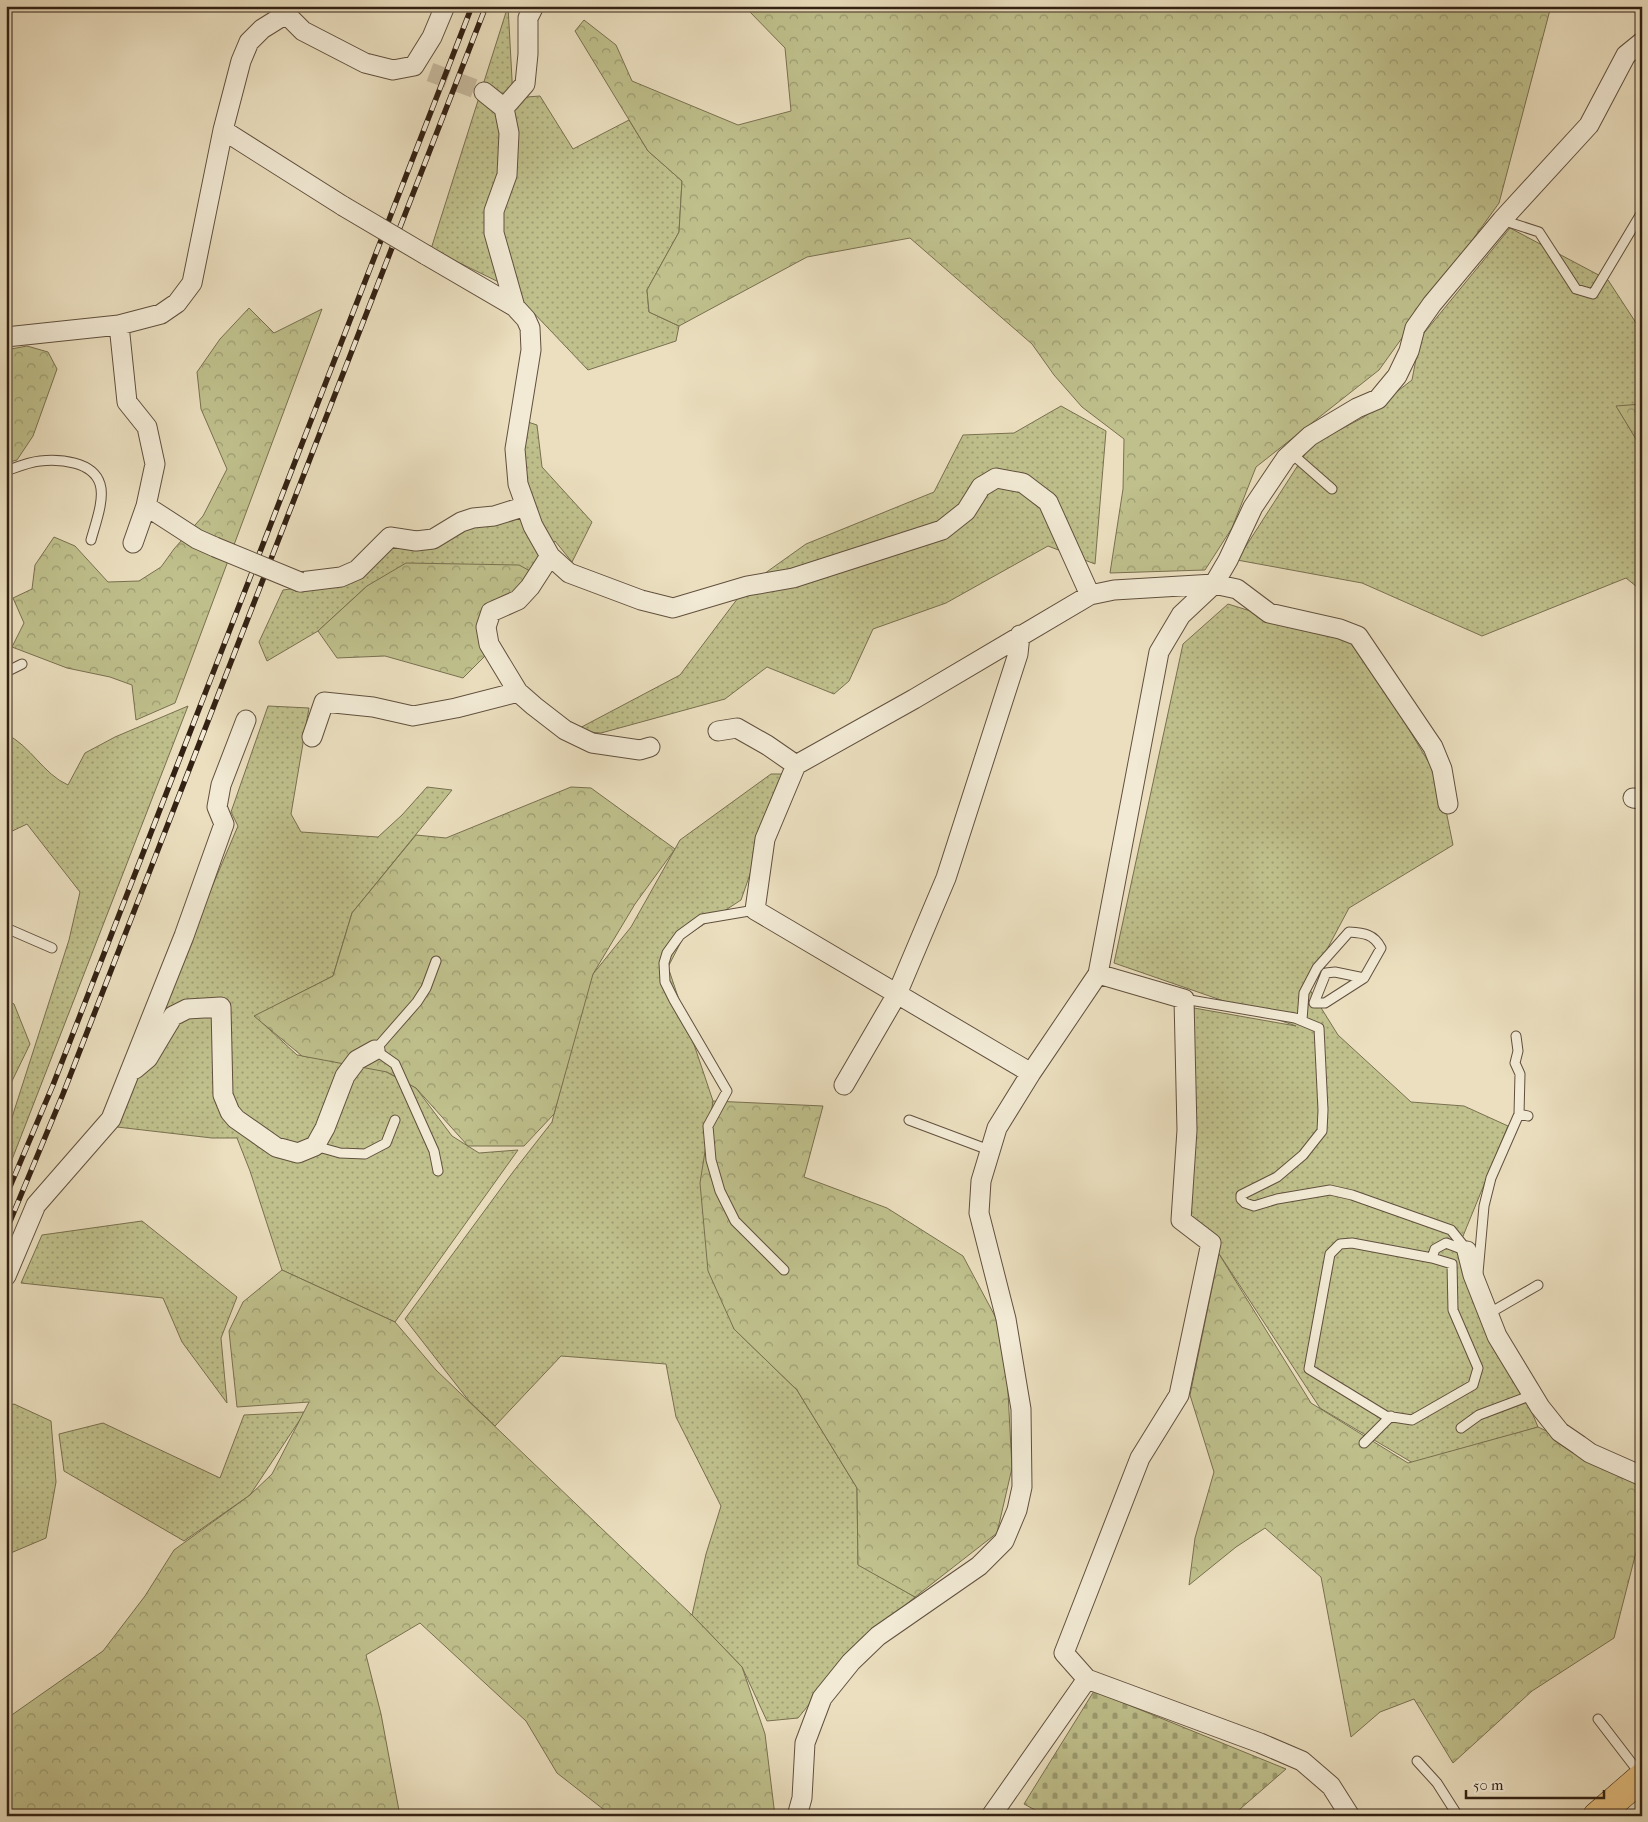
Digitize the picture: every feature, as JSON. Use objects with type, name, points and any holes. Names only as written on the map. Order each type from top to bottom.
[{"type":"main road","points":[[1597,1816],[1642,1776]]},
{"type":"street","points":[[6,338],[119,325],[161,314],[177,303],[192,283],[223,130],[241,61],[249,42],[284,10],[303,31],[365,63],[393,70],[422,69],[432,37],[445,6]]},
{"type":"street","points":[[504,108],[524,84],[528,54],[528,18],[534,6]]},
{"type":"street","points":[[797,1816],[802,1798],[805,1743],[822,1698],[852,1662],[878,1636],[979,1566],[1004,1541],[1017,1510],[1022,1487],[1021,1409],[1006,1319],[979,1213],[981,1181],[989,1150],[998,1128],[1098,974],[1159,652],[1182,615],[1214,584],[1253,508],[1286,458],[1310,436],[1357,408],[1378,399],[1398,376],[1409,351],[1415,328],[1432,304],[1502,220],[1589,125],[1626,55],[1642,42]]},
{"type":"street","points":[[484,92],[504,108],[509,133],[507,175],[494,211],[494,233],[515,307]]},
{"type":"street","points":[[223,130],[343,206],[515,307],[526,319],[530,328],[530,350],[515,449],[518,484],[533,526],[550,556],[569,573],[641,600],[673,608],[747,586],[793,578],[942,530],[966,512],[981,487],[996,478],[1023,483],[1048,502],[1090,595]]},
{"type":"street","points":[[119,325],[126,402],[147,426],[155,464],[146,506],[133,543]]},
{"type":"street","points":[[146,506],[197,539],[300,582],[341,577],[357,570],[390,538],[416,541],[434,539],[461,522],[473,518],[494,516],[526,506]]},
{"type":"street","points":[[550,556],[530,587],[518,600],[491,612],[486,627],[489,644],[518,692],[565,730],[592,743],[640,750],[650,747]]},
{"type":"street","points":[[1032,1073],[755,910],[765,838],[796,764],[914,699],[1090,595],[1114,590],[1214,584],[1237,589],[1269,613],[1340,628],[1358,636],[1433,748],[1442,769],[1448,804]]},
{"type":"street","points":[[844,1085],[897,994],[946,878],[1018,654],[1020,635]]},
{"type":"street","points":[[312,737],[324,702],[373,707],[413,716],[456,708],[518,692]]},
{"type":"street","points":[[6,1276],[36,1205],[111,1119],[184,936],[224,824],[217,807],[221,786],[246,720]]},
{"type":"street","points":[[718,731],[737,728],[796,764]]},
{"type":"street","points":[[1098,974],[1184,999],[1187,1130],[1181,1220],[1212,1244],[1179,1395],[1140,1458],[1064,1653],[1087,1679],[1260,1743],[1302,1761],[1330,1786],[1350,1816]]},
{"type":"street","points":[[129,1074],[148,1058],[173,1016],[188,1009],[221,1007],[223,1095],[230,1112],[236,1119],[276,1147],[298,1153],[315,1146],[325,1128],[345,1076],[356,1060],[375,1050]]},
{"type":"street","points":[[1467,1251],[1477,1286],[1497,1336],[1540,1407],[1560,1432],[1590,1453],[1642,1476]]},
{"type":"street","points":[[991,1816],[1087,1679]]},
{"type":"lane","points":[[1502,220],[1539,232],[1576,289],[1593,294],[1642,212]]},
{"type":"lane","points":[[1291,453],[1332,489]]},
{"type":"lane","points":[[6,471],[38,461],[65,460],[94,473],[101,484],[101,495],[99,512],[91,540]]},
{"type":"lane","points":[[6,672],[22,664]]},
{"type":"lane","points":[[755,910],[702,919],[680,935],[667,952],[664,963],[665,982],[727,1091],[708,1126],[711,1160],[720,1191],[735,1220],[784,1270]]},
{"type":"lane","points":[[6,928],[52,948]]},
{"type":"lane","points":[[1302,1020],[1304,992],[1317,968],[1350,932],[1364,933],[1376,939],[1381,948],[1364,978],[1326,1003],[1314,1003],[1326,973]]},
{"type":"lane","points":[[436,961],[426,988],[417,1002],[375,1050],[395,1064],[434,1151],[438,1171]]},
{"type":"lane","points":[[1317,968],[1326,973],[1335,972],[1364,978]]},
{"type":"lane","points":[[1184,999],[1295,1018],[1319,1028],[1323,1110],[1322,1131],[1303,1155],[1277,1177],[1241,1195],[1241,1199],[1254,1206],[1277,1199],[1330,1190],[1337,1191],[1451,1230],[1467,1251]]},
{"type":"lane","points":[[1477,1286],[1484,1206],[1491,1178],[1523,1115],[1520,1074],[1515,1063],[1518,1051],[1516,1036]]},
{"type":"lane","points":[[315,1146],[340,1153],[364,1154],[386,1144],[395,1120]]},
{"type":"lane","points":[[909,1120],[989,1150]]},
{"type":"lane","points":[[1352,1243],[1432,1258],[1452,1264],[1453,1310],[1478,1368],[1473,1385],[1412,1420],[1386,1416],[1309,1369],[1330,1254],[1340,1244],[1352,1243]]},
{"type":"lane","points":[[1432,1258],[1435,1249],[1446,1243],[1467,1251]]},
{"type":"lane","points":[[1488,1314],[1538,1285]]},
{"type":"lane","points":[[1461,1428],[1479,1415],[1532,1395]]},
{"type":"lane","points":[[1364,1443],[1391,1416]]},
{"type":"lane","points":[[1598,1719],[1642,1776]]},
{"type":"lane","points":[[1417,1761],[1438,1783],[1458,1816]]},
{"type":"green space","points":[[508,6],[513,98],[540,96],[573,149],[629,120],[648,151],[682,181],[679,232],[647,290],[649,312],[679,326],[676,341],[588,370],[509,287],[431,249]]},
{"type":"green space","points":[[747,6],[1551,6],[1499,203],[1379,370],[1256,467],[1232,528],[1205,570],[1110,573],[1123,489],[1124,439],[1082,407],[1054,375],[1032,344],[910,238],[807,257],[679,326],[649,312],[647,290],[679,232],[682,181],[648,151],[575,31],[584,20],[616,45],[632,81],[738,125],[791,111],[785,48],[748,10]]},
{"type":"green space","points":[[1510,228],[1608,280],[1642,332],[1642,404],[1617,407],[1642,449],[1642,591],[1626,578],[1482,636],[1362,583],[1237,560],[1311,445],[1364,417],[1412,380],[1420,338]]},
{"type":"green space","points":[[249,308],[274,333],[322,309],[175,703],[136,720],[132,685],[110,677],[67,668],[12,647],[24,623],[13,598],[32,589],[35,565],[54,537],[75,546],[108,582],[139,581],[161,567],[203,516],[227,469],[201,409],[197,372],[220,339]]},
{"type":"green space","points":[[27,346],[48,352],[57,369],[33,436],[17,460],[6,463],[6,350]]},
{"type":"green space","points":[[1642,404],[1642,449],[1616,406]]},
{"type":"green space","points":[[1061,406],[1106,431],[1095,564],[1048,546],[946,603],[873,629],[849,681],[834,694],[767,667],[725,699],[601,733],[574,731],[680,675],[747,586],[806,544],[934,492],[963,435],[1014,433]]},
{"type":"green space","points":[[525,421],[537,425],[542,467],[592,522],[572,562],[555,541],[532,572],[367,586],[318,631],[267,661],[259,642],[283,590],[305,587],[393,547],[438,547],[466,525],[533,513],[521,450]]},
{"type":"green space","points":[[406,563],[519,565],[532,572],[516,597],[481,614],[486,655],[463,678],[385,656],[337,658],[318,631],[367,586]]},
{"type":"green space","points":[[1228,604],[1350,642],[1393,703],[1440,781],[1453,845],[1349,908],[1317,968],[1305,982],[1338,1035],[1411,1102],[1464,1106],[1508,1126],[1461,1241],[1538,1427],[1418,1466],[1320,1408],[1212,1243],[1181,1220],[1194,1008],[1296,1026],[1114,963],[1183,644]]},
{"type":"green space","points":[[188,706],[6,1175],[6,1136],[69,940],[80,892],[27,824],[6,834],[6,734],[23,745],[51,774],[68,785],[85,753],[115,737]]},
{"type":"green space","points":[[268,706],[309,708],[291,814],[301,832],[378,837],[402,815],[427,787],[452,790],[352,913],[333,976],[255,1016],[297,1055],[379,1068],[416,1088],[452,1136],[479,1153],[518,1150],[395,1322],[282,1270],[250,1171],[237,1138],[212,1138],[117,1127],[155,1023],[238,826],[231,812]]},
{"type":"green space","points":[[771,774],[785,774],[741,900],[683,938],[668,967],[713,1101],[704,1220],[734,1329],[797,1390],[857,1488],[858,1564],[915,1597],[857,1646],[798,1718],[767,1721],[742,1667],[692,1615],[706,1554],[721,1506],[676,1417],[666,1364],[561,1356],[495,1426],[469,1401],[405,1319],[552,1122],[587,986],[593,974],[631,927],[680,840]]},
{"type":"green space","points":[[571,787],[591,788],[675,849],[635,904],[593,974],[554,1114],[524,1146],[468,1146],[416,1088],[387,1072],[302,1056],[254,1016],[333,976],[352,913],[416,835],[446,838]]},
{"type":"green space","points":[[6,1000],[14,1004],[30,1044],[11,1083],[6,1082]]},
{"type":"green space","points":[[713,1101],[823,1106],[804,1177],[887,1208],[963,1256],[1005,1335],[1012,1468],[997,1533],[915,1597],[858,1565],[857,1488],[797,1390],[734,1329],[708,1271],[700,1183]]},
{"type":"green space","points":[[142,1221],[237,1297],[221,1338],[227,1403],[182,1342],[163,1298],[21,1283],[42,1235]]},
{"type":"green space","points":[[1219,1254],[1311,1403],[1408,1463],[1538,1427],[1642,1476],[1642,1529],[1614,1638],[1532,1691],[1453,1763],[1414,1699],[1380,1712],[1351,1737],[1321,1577],[1265,1528],[1236,1547],[1189,1585],[1195,1538],[1214,1472],[1190,1395]]},
{"type":"green space","points":[[282,1270],[395,1322],[436,1370],[692,1615],[742,1667],[765,1734],[775,1816],[612,1816],[557,1773],[526,1721],[420,1623],[366,1655],[381,1714],[400,1816],[6,1816],[6,1719],[103,1651],[145,1596],[174,1550],[250,1495],[272,1474],[309,1402],[237,1407],[229,1331],[243,1302]]},
{"type":"green space","points":[[14,1404],[51,1421],[56,1482],[46,1538],[6,1555],[6,1407]]},
{"type":"green space","points":[[305,1412],[250,1495],[184,1541],[64,1471],[59,1434],[103,1423],[220,1478],[244,1415]]},
{"type":"green space","points":[[1094,1691],[1286,1769],[1232,1816],[1046,1816],[1024,1804]]},
{"type":"waterway","points":[[1638,1816],[1642,1813]]},
{"type":"tunnel","points":[[430,72],[484,92]]},
{"type":"railway","points":[[6,1196],[53,1085],[472,6]]},
{"type":"railway","points":[[6,1231],[63,1094],[486,6]]}]
